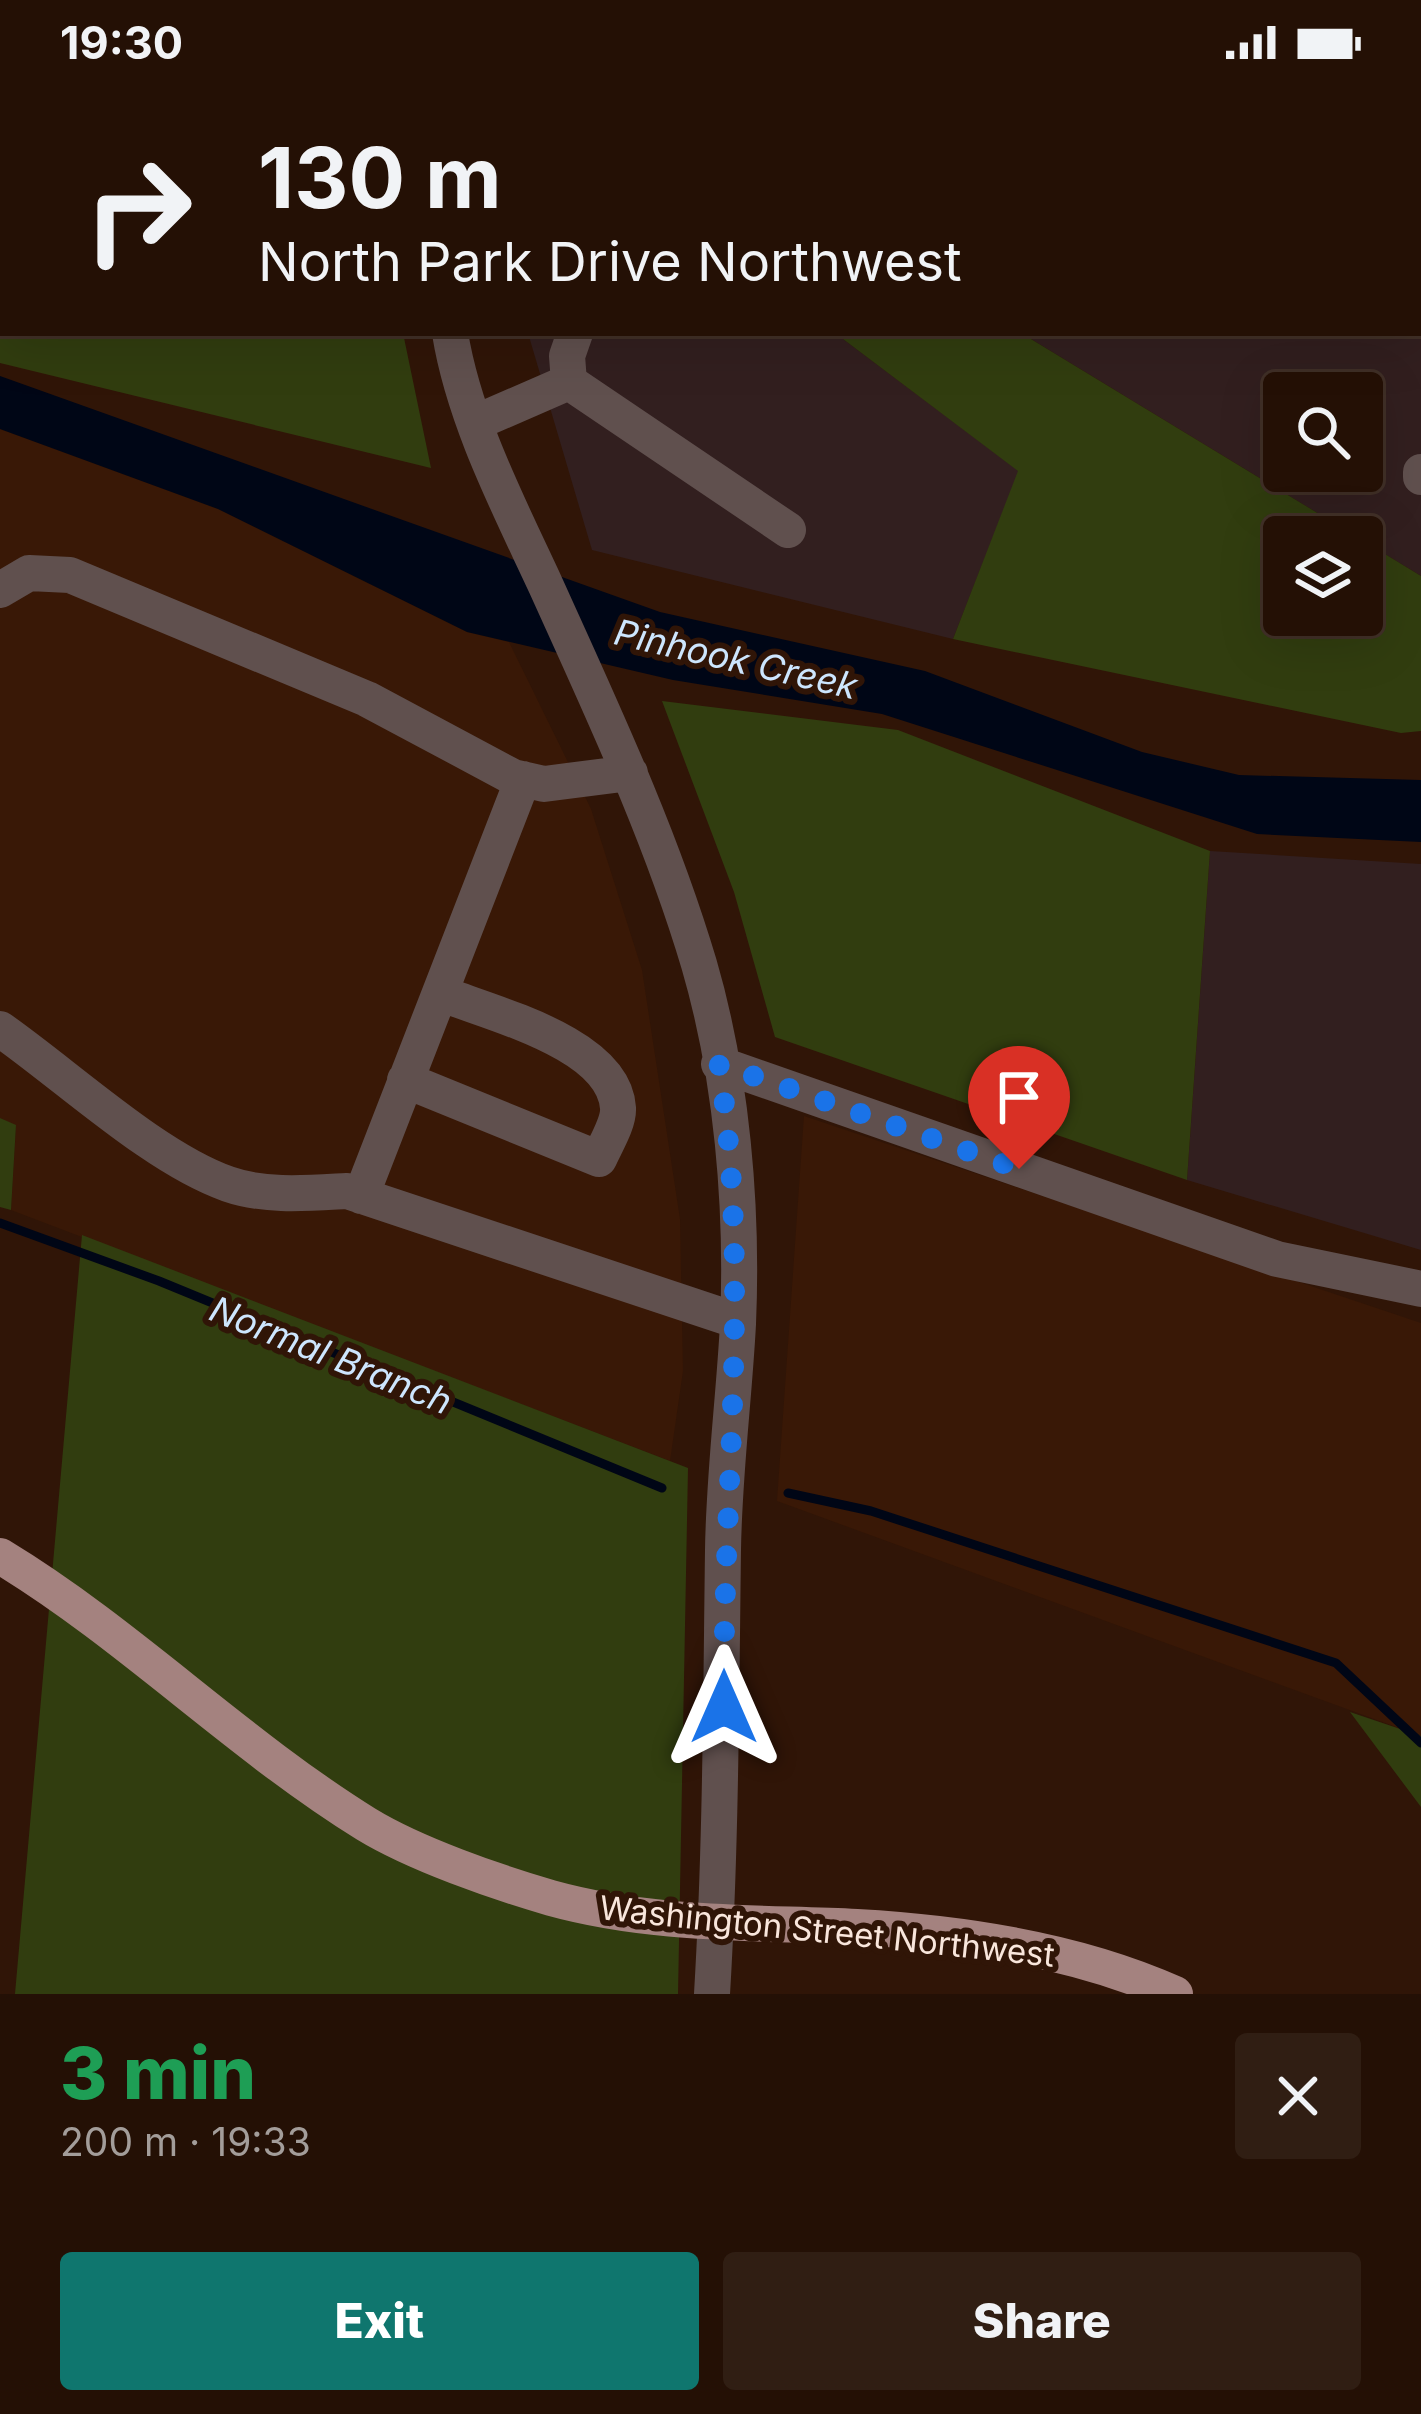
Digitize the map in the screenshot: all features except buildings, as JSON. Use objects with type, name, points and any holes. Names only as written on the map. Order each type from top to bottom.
[{"type":"main road","name":"Washington Street Northwest","points":[[0,1556],[63,1594],[208,1710],[370,1826],[552,1898],[716,1925],[860,1928],[989,1942],[1127,1973],[1175,1994]]},
{"type":"street","points":[[450,336],[457,375],[510,508],[631,773],[674,880],[701,971],[719,1064],[732,1149],[738,1321],[723,1546],[724,1788],[712,1994]]},
{"type":"street","points":[[569,382],[567,356],[573,336]]},
{"type":"street","points":[[477,422],[569,382]]},
{"type":"street","points":[[569,382],[788,530]]},
{"type":"street","points":[[0,590],[29,573],[70,575],[367,699],[523,779],[544,784],[631,773]]},
{"type":"street","points":[[361,1196],[523,779]]},
{"type":"street","points":[[406,1080],[599,1159],[619,1111],[609,1075],[581,1051],[440,993]]},
{"type":"street","points":[[0,1029],[177,1159],[230,1185],[361,1196],[738,1321]]},
{"type":"street","points":[[719,1064],[1277,1259],[1421,1289]]},
{"type":"shaded area","points":[[529,336],[839,336],[1019,471],[953,639],[592,550]]},
{"type":"shaded area","points":[[1026,336],[1421,336],[1421,576],[1383,553],[1383,516],[1322,516],[1283,492],[1383,492],[1383,372],[1263,372],[1263,480]]},
{"type":"shaded area","points":[[0,429],[218,509],[467,632],[509,642],[591,809],[642,970],[680,1219],[683,1371],[670,1461],[11,1210],[16,1126],[0,1118]]},
{"type":"shaded area","points":[[1210,851],[1421,864],[1421,1250],[1187,1180]]},
{"type":"shaded area","points":[[804,1116],[1421,1323],[1421,1736],[777,1501]]},
{"type":"green space","points":[[0,336],[404,336],[431,468],[0,363]]},
{"type":"green space","points":[[839,336],[1026,336],[1263,480],[1263,492],[1283,492],[1322,516],[1263,516],[1263,636],[1383,636],[1383,553],[1421,576],[1421,731],[1401,733],[953,639],[1018,471]]},
{"type":"green space","points":[[662,701],[898,730],[1210,851],[1187,1180],[775,1037],[734,892]]},
{"type":"green space","points":[[0,1118],[16,1125],[11,1210],[0,1207]]},
{"type":"green space","points":[[82,1235],[688,1468],[678,1994],[15,1994]]},
{"type":"green space","points":[[1350,1712],[1421,1736],[1421,1807]]},
{"type":"water","name":"Pinhook Creek","points":[[0,376],[660,612],[925,671],[1142,752],[1239,775],[1421,780],[1421,842],[1257,834],[882,714],[673,680],[467,632],[218,509],[0,429]]},
{"type":"waterway","name":"Normal Branch","points":[[0,1223],[159,1281],[662,1488]]},
{"type":"waterway","name":"Normal Branch","points":[[788,1493],[871,1511],[1336,1663],[1421,1743]]},
{"type":"route","points":[[724,1707],[723,1546],[738,1321],[732,1149],[719,1064],[1019,1169]]}]
